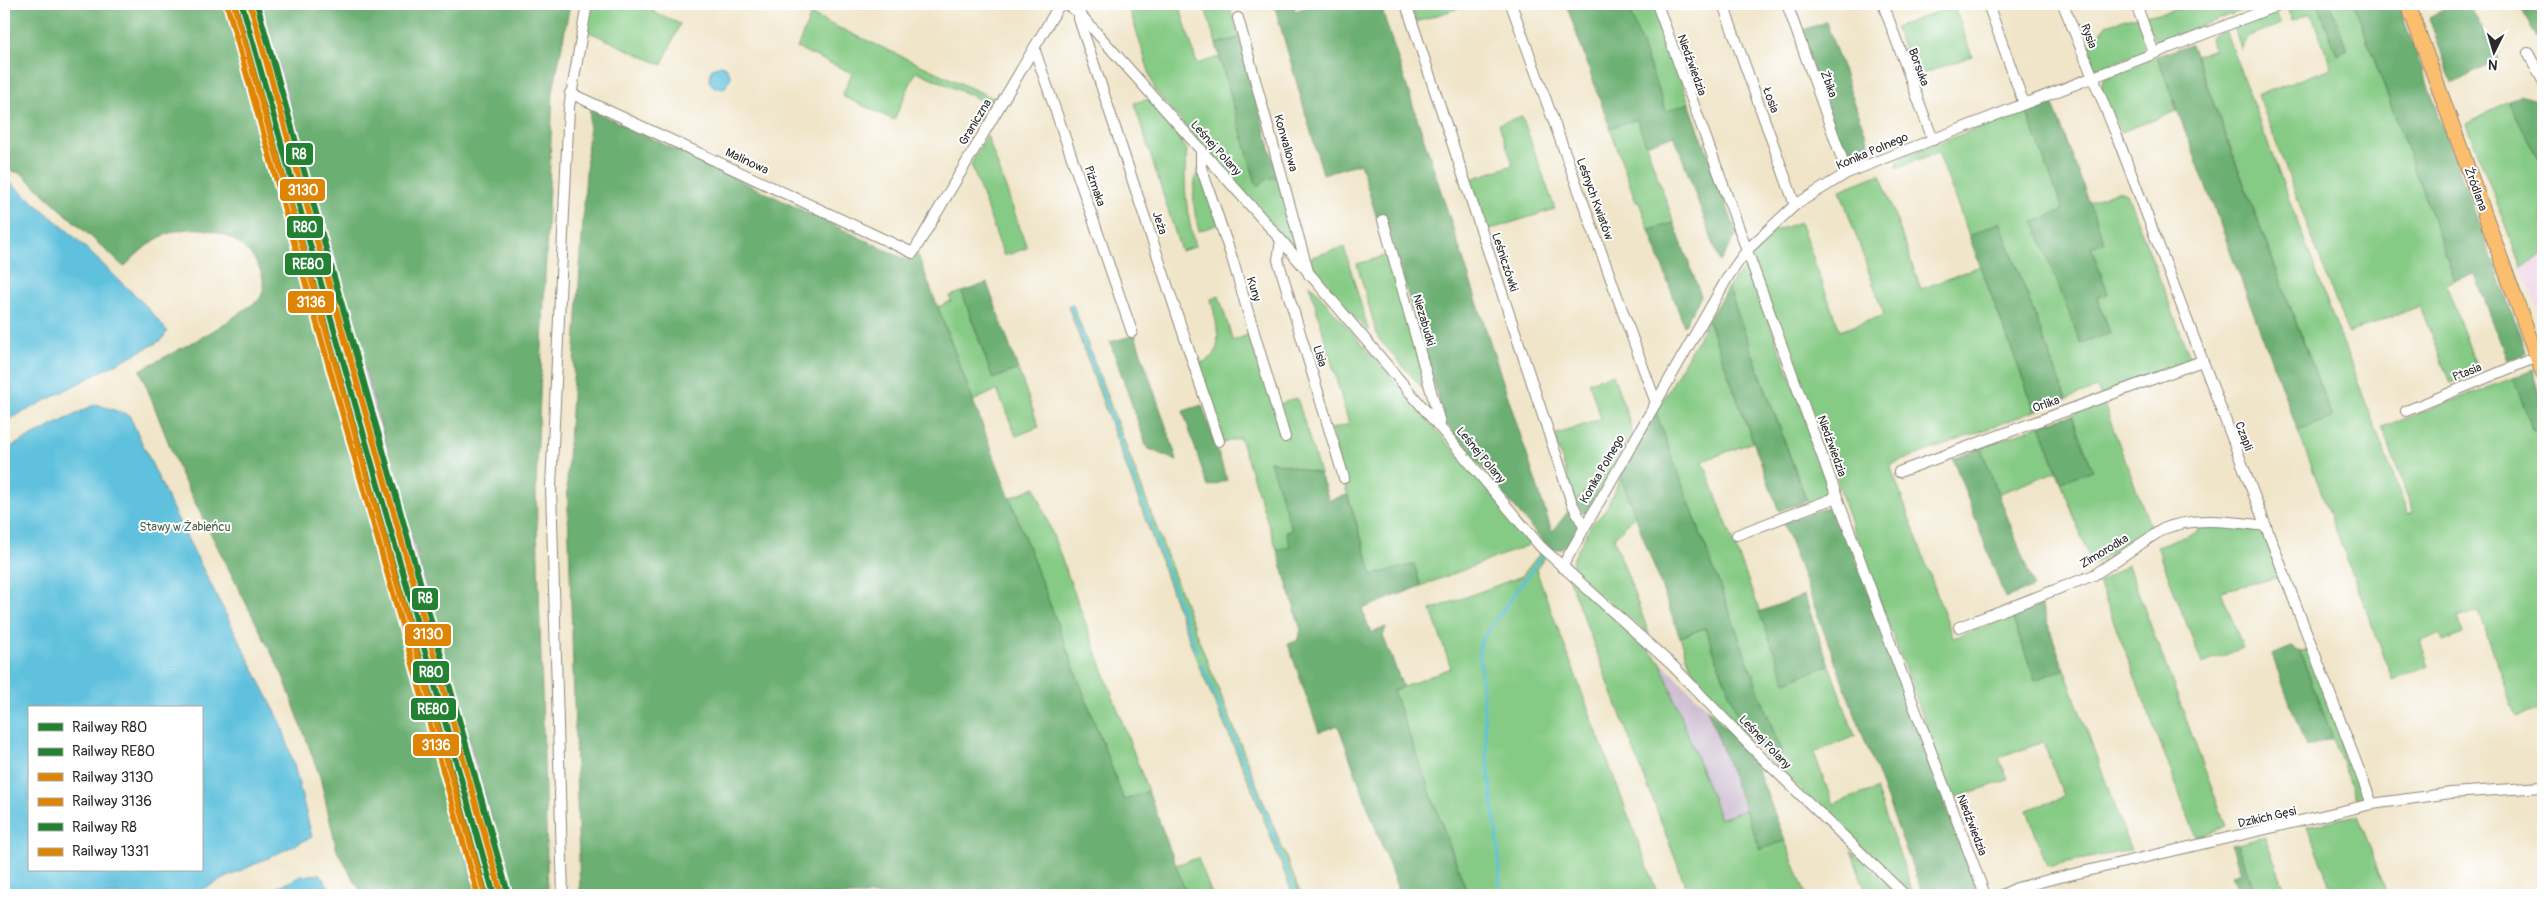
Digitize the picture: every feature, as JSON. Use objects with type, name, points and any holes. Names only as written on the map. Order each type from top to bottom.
[{"type":"main road","name":"Źródlana","points":[[2408,4],[2540,356],[2543,374]]},
{"type":"street","points":[[563,895],[551,487],[570,93],[587,4]]},
{"type":"street","name":"Graniczna","points":[[913,253],[1060,4]]},
{"type":"street","name":"Leśnej Polany","points":[[1066,4],[1079,13],[1281,240],[1309,276],[1542,546],[1562,567],[1651,645],[1737,730],[1758,754],[1905,895]]},
{"type":"street","name":"Leśniczówki","points":[[1406,4],[1572,503],[1584,527]]},
{"type":"street","name":"Leśnych Kwiatów","points":[[1511,4],[1656,403]]},
{"type":"street","name":"Niedźwiedzia","points":[[1657,4],[1985,895]]},
{"type":"street","name":"Łosia","points":[[1723,4],[1795,205]]},
{"type":"street","name":"Żbika","points":[[1787,4],[1847,173]]},
{"type":"street","name":"Borsuka","points":[[1883,4],[1933,140]]},
{"type":"street","points":[[1988,4],[2024,104]]},
{"type":"street","name":"Rysia","points":[[2063,4],[2091,76]]},
{"type":"street","points":[[2136,4],[2154,53]]},
{"type":"street","name":"Konika Polnego","points":[[1562,567],[1729,274],[1747,250],[1795,205],[1847,173],[2091,76],[2281,4]]},
{"type":"street","name":"Jeża","points":[[1079,13],[1079,19],[1219,441]]},
{"type":"street","name":"Konwaliowa","points":[[1238,18],[1309,276]]},
{"type":"street","name":"Piżmaka","points":[[1034,48],[1132,332]]},
{"type":"street","points":[[2528,53],[2543,82]]},
{"type":"street","name":"Czapli","points":[[2091,76],[2116,134],[2372,804]]},
{"type":"street","name":"Malinowa","points":[[570,93],[913,253]]},
{"type":"street","name":"Kuny","points":[[1201,150],[1201,167],[1232,258],[1285,437]]},
{"type":"street","name":"Niezabudki","points":[[1383,220],[1441,427]]},
{"type":"street","name":"Lisia","points":[[1281,240],[1278,260],[1344,478]]},
{"type":"street","name":"Ptasia","points":[[2406,411],[2540,356]]},
{"type":"street","name":"Orlika","points":[[1899,472],[2202,361]]},
{"type":"street","points":[[1737,535],[1837,497]]},
{"type":"street","name":"Zimorodka","points":[[1959,627],[2094,575],[2163,529],[2176,524],[2193,521],[2266,526]]},
{"type":"street","name":"Dzikich Gęsi","points":[[2002,895],[2017,888],[2048,880],[2372,804],[2451,793],[2543,787]]},
{"type":"shaded area","points":[[220,4],[262,4],[513,895],[477,895],[290,232]]},
{"type":"shaded area","points":[[2543,255],[2543,322],[2521,267]]},
{"type":"shaded area","points":[[1660,661],[1707,708],[1745,810],[1720,819]]},
{"type":"green space","points":[[4,4],[225,4],[477,895],[363,895],[337,851],[320,777],[283,676],[181,475],[140,370],[207,334],[257,301],[262,295],[263,289],[261,272],[255,261],[238,243],[227,236],[202,229],[176,231],[161,237],[142,250],[124,267],[21,173],[4,170]]},
{"type":"green space","points":[[262,4],[570,4],[553,91],[536,488],[548,895],[513,895]]},
{"type":"green space","points":[[591,4],[657,4],[653,12],[680,24],[662,65],[585,30]]},
{"type":"green space","points":[[1128,4],[1179,4],[1197,64],[1219,57],[1257,186],[1267,179],[1278,177],[1300,257],[1155,91]]},
{"type":"green space","points":[[1204,4],[1229,4],[1239,38],[1216,44]]},
{"type":"green space","points":[[1274,4],[1293,4],[1295,11],[1314,4],[1380,4],[1552,532],[1571,508],[1577,523],[1573,539],[1566,546],[1551,550],[1543,542],[1446,424],[1385,217],[1377,219],[1360,163],[1323,174]]},
{"type":"green space","points":[[1410,4],[1457,4],[1459,8],[1416,22]]},
{"type":"green space","points":[[1566,4],[1627,4],[1666,111],[1689,103],[1737,234],[1720,262],[1674,135],[1646,145],[1637,119],[1610,128]]},
{"type":"green space","points":[[1627,4],[1653,4],[1689,103],[1666,112]]},
{"type":"green space","points":[[2200,4],[2260,4],[2157,42],[2154,39],[2145,16]]},
{"type":"green space","points":[[2292,4],[2318,4],[2337,55],[2347,50],[2330,4],[2354,4],[2455,280],[2446,284],[2478,371],[2450,383],[2420,306],[2348,333],[2258,95],[2332,68],[2311,13],[2292,20],[2286,6]]},
{"type":"green space","points":[[2318,4],[2330,4],[2347,51],[2337,55]]},
{"type":"green space","points":[[2354,4],[2398,4],[2527,354],[2507,360],[2475,274],[2455,280]]},
{"type":"green space","points":[[2455,4],[2469,4],[2498,59],[2452,83],[2429,18]]},
{"type":"green space","points":[[2519,4],[2543,4],[2543,35],[2537,38]]},
{"type":"green space","points":[[1954,6],[1972,56],[1914,77],[1895,27]]},
{"type":"green space","points":[[2275,10],[2281,24],[2247,37],[2241,50],[2234,26]]},
{"type":"green space","points":[[811,15],[993,98],[985,109],[983,101],[916,71],[894,120],[842,96],[852,73],[797,48]]},
{"type":"green space","points":[[2137,16],[2146,43],[2142,52],[2103,67],[2091,67],[2085,52],[2108,24]]},
{"type":"green space","points":[[1826,22],[1871,149],[1844,160],[1800,31]]},
{"type":"green space","points":[[2225,30],[2408,515],[2413,512],[2382,427],[2513,378],[2534,432],[2543,427],[2543,708],[2517,717],[2478,611],[2458,618],[2463,634],[2443,641],[2440,633],[2420,642],[2429,665],[2393,680],[2298,431],[2332,417],[2196,56],[2214,49],[2210,37]]},
{"type":"green space","points":[[1239,38],[1278,177],[1267,179],[1257,187],[1216,44]]},
{"type":"green space","points":[[2191,44],[2332,418],[2298,431],[2157,56]]},
{"type":"green space","points":[[2157,56],[2177,111],[2121,132],[2101,91],[2103,79]]},
{"type":"green space","points":[[2519,95],[2543,102],[2543,159],[2539,161],[2508,101]]},
{"type":"green space","points":[[2051,99],[2104,242],[2091,247],[2108,294],[2097,297],[2110,333],[2081,344],[2034,222],[2063,210],[2026,110]]},
{"type":"green space","points":[[1149,100],[1172,127],[1187,150],[1186,199],[1195,247],[1181,251],[1134,103]]},
{"type":"green space","points":[[2508,101],[2539,161],[2543,159],[2543,255],[2521,267],[2467,124]]},
{"type":"green space","points":[[590,109],[907,260],[918,255],[1124,800],[1148,791],[1187,895],[580,895],[567,475]]},
{"type":"green space","points":[[2026,110],[2063,210],[2035,222],[2081,344],[2110,333],[2097,296],[2108,293],[2091,247],[2104,242],[2089,202],[2118,191],[2127,194],[2191,360],[2100,395],[2097,388],[2066,399],[2000,222],[1969,236],[1938,152],[1897,168],[1898,161],[1904,156]]},
{"type":"green space","points":[[1522,116],[1555,209],[1485,231],[1468,180],[1513,165],[1499,124]]},
{"type":"green space","points":[[1637,119],[1674,223],[1649,230],[1639,201],[1636,202],[1610,128]]},
{"type":"green space","points":[[987,135],[1027,248],[1004,256],[971,164]]},
{"type":"green space","points":[[1198,169],[1219,224],[1199,231],[1194,200],[1194,185]]},
{"type":"green space","points":[[1880,174],[1921,289],[1980,266],[2035,411],[1890,465],[1953,638],[2012,617],[2035,680],[2064,669],[2131,850],[2047,866],[2027,810],[2064,797],[2043,742],[1999,758],[2008,780],[1953,798],[1845,507],[1834,466],[1825,453],[1751,253],[1774,231],[1800,222],[1840,331],[1884,315],[1840,190]]},
{"type":"green space","points":[[2000,222],[2066,399],[2035,411],[1969,236]]},
{"type":"green space","points":[[1674,223],[1701,296],[1684,326],[1649,230]]},
{"type":"green space","points":[[1344,247],[1369,332],[1317,280],[1311,257]]},
{"type":"green space","points":[[1388,255],[1430,397],[1378,338],[1357,264]]},
{"type":"green space","points":[[1748,264],[1832,490],[1827,497],[1808,504],[1728,287]]},
{"type":"green space","points":[[987,283],[1018,369],[993,379],[962,292]]},
{"type":"green space","points":[[1309,283],[1534,543],[1421,586],[1413,565],[1373,575],[1343,480],[1331,429],[1349,424]]},
{"type":"green space","points":[[1728,287],[1806,501],[1779,511],[1708,320]]},
{"type":"green space","points":[[962,292],[993,379],[1018,369],[1039,427],[1016,436],[997,390],[973,401],[938,307],[951,301],[950,296]]},
{"type":"green space","points":[[1219,296],[1233,341],[1252,333],[1277,405],[1297,398],[1320,474],[1270,461],[1292,530],[1287,531],[1290,546],[1277,550],[1240,438],[1223,443],[1197,364],[1212,357],[1216,352],[1218,337],[1211,299]]},
{"type":"green space","points":[[1073,305],[1196,633],[1301,895],[1293,895],[1253,791],[1198,664],[1068,306]]},
{"type":"green space","points":[[1708,320],[1753,442],[1703,461],[1786,681],[1829,665],[1855,736],[1814,753],[1833,804],[1876,789],[1914,895],[1843,831],[1772,762],[1781,751],[1656,413]]},
{"type":"green space","points":[[1135,335],[1177,461],[1147,448],[1110,342]]},
{"type":"green space","points":[[2533,370],[2543,404],[2543,427],[2534,432],[2513,378]]},
{"type":"green space","points":[[1613,374],[1632,429],[1631,435],[1598,493],[1594,480],[1576,503],[1554,435],[1601,419],[1589,382]]},
{"type":"green space","points":[[2104,404],[2151,528],[2092,565],[2061,482],[2092,470],[2072,415]]},
{"type":"green space","points":[[1202,405],[1227,480],[1208,487],[1183,411]]},
{"type":"green space","points":[[1656,413],[1781,752],[1772,762],[1745,735],[1705,628],[1680,637],[1621,477],[1630,452]]},
{"type":"green space","points":[[2072,415],[2093,470],[2061,482],[2040,425]]},
{"type":"green space","points":[[2040,425],[2057,471],[1998,494],[1981,448]]},
{"type":"green space","points":[[1981,448],[2034,587],[2005,598],[1953,459]]},
{"type":"green space","points":[[1270,461],[1320,474],[1329,500],[1347,495],[1373,575],[1414,564],[1421,586],[1362,609],[1371,633],[1386,627],[1383,636],[1403,687],[1393,691],[1468,895],[1400,895],[1338,725],[1319,732],[1288,644],[1297,641],[1301,630],[1277,550],[1290,546],[1286,531],[1292,530]]},
{"type":"green space","points":[[1621,477],[1635,515],[1614,538],[1649,634],[1575,575],[1572,561],[1591,525],[1605,511]]},
{"type":"green space","points":[[1594,479],[1598,493],[1586,514],[1584,514],[1576,503]]},
{"type":"green space","points":[[1035,487],[1148,791],[1124,801],[1010,498]]},
{"type":"green space","points":[[1830,506],[1838,510],[1978,894],[1976,895],[1923,895],[1783,523]]},
{"type":"green space","points":[[2209,525],[2260,530],[2264,534],[2280,577],[2221,591],[2243,648],[2202,664],[2157,546],[2198,531],[2197,527]]},
{"type":"green space","points":[[1541,552],[1545,557],[1536,570],[1658,895],[1468,895],[1393,691],[1451,668],[1431,610],[1522,576]]},
{"type":"green space","points":[[2128,565],[2226,826],[2196,837],[2099,583]]},
{"type":"green space","points":[[1568,577],[1660,661],[1720,819],[1745,810],[1760,849],[1785,841],[1806,895],[1689,895]]},
{"type":"green space","points":[[1804,595],[1829,665],[1786,682],[1759,612]]},
{"type":"green space","points":[[2041,605],[2064,669],[2035,680],[2012,617]]},
{"type":"green space","points":[[1705,628],[1745,735],[1698,686],[1680,637]]},
{"type":"green space","points":[[2292,647],[2300,652],[2333,738],[2306,747],[2272,655]]},
{"type":"green space","points":[[2308,649],[2364,796],[2356,798],[2300,652]]},
{"type":"green space","points":[[1707,708],[1752,755],[1785,841],[1760,849]]},
{"type":"green space","points":[[2358,815],[2387,895],[2314,895],[2331,889],[2307,826]]},
{"type":"green space","points":[[2265,837],[2287,895],[2256,895],[2237,844]]},
{"type":"green space","points":[[2237,844],[2256,895],[2240,895],[2232,876],[2241,872],[2231,845]]},
{"type":"green space","points":[[1851,850],[1898,895],[1867,895]]},
{"type":"green space","points":[[1198,858],[1212,895],[1187,895],[1175,865]]},
{"type":"water","points":[[721,65],[727,68],[731,77],[724,89],[714,87],[709,81],[712,68]]},
{"type":"water","points":[[4,181],[12,184],[69,232],[145,305],[167,331],[162,340],[4,422]]},
{"type":"water","points":[[96,404],[129,415],[176,516],[281,723],[294,765],[312,837],[190,895],[4,895],[4,450]]},
{"type":"water","points":[[320,874],[334,895],[261,895],[301,876]]},
{"type":"waterway","points":[[1071,306],[1197,652]]},
{"type":"waterway","points":[[1500,895],[1498,846],[1488,766],[1479,647],[1482,639],[1541,557]]},
{"type":"waterway","points":[[1201,663],[1257,792],[1296,895]]},
{"type":"rail line","name":"R80","points":[[242,4],[494,895]]},
{"type":"rail line","name":"3130","points":[[250,4],[501,893]]},
{"type":"rail line","name":"R8","points":[[257,4],[508,893]]},
{"type":"rail line","name":"RE80","points":[[235,6],[486,895]]},
{"type":"rail line","name":"3136","points":[[228,8],[478,895]]},
{"type":"rail line","name":"1331","points":[[235,8],[485,895]]},
{"type":"park label","name":"Stawy w Żabieńcu","points":[[185,527]]}]
